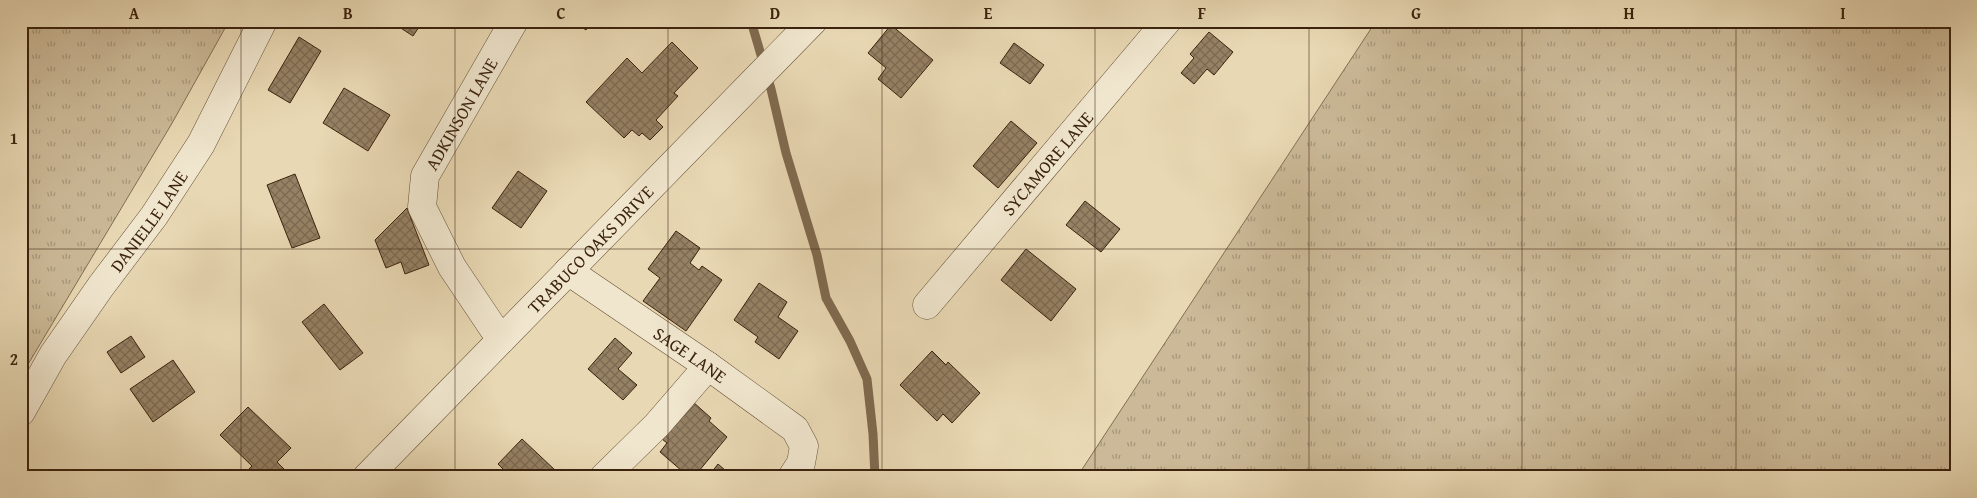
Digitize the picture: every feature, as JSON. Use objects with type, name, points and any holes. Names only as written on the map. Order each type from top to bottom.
[{"type":"street","name":"DANIELLE LANE","points":[[21,412],[53,355],[101,286],[154,216],[201,144],[263,21]]},
{"type":"street","name":"ADKINSON LANE","points":[[501,340],[452,267],[422,207],[425,176],[514,21]]},
{"type":"street","name":"TRABUCO OAKS DRIVE","points":[[367,477],[814,21]]},
{"type":"street","name":"SYCAMORE LANE","points":[[927,305],[1167,21]]},
{"type":"street","name":"SAGE LANE","points":[[568,271],[708,366],[795,429],[804,446],[801,463],[792,477]]},
{"type":"street","points":[[604,477],[657,426],[708,366]]},
{"type":"green space","points":[[21,21],[229,21],[171,125],[21,376]]},
{"type":"green space","points":[[1376,21],[1956,21],[1956,477],[1077,477]]},
{"type":"building","points":[[394,21],[423,21],[413,36],[393,23]]},
{"type":"building","points":[[572,21],[592,21],[586,30]]},
{"type":"building","points":[[891,25],[933,60],[901,98],[878,79],[886,68],[868,53]]},
{"type":"building","points":[[1209,32],[1233,52],[1214,75],[1207,69],[1194,84],[1181,73],[1194,58],[1190,54]]},
{"type":"building","points":[[299,37],[321,51],[290,103],[268,90]]},
{"type":"building","points":[[672,42],[698,68],[674,93],[678,96],[656,120],[663,127],[650,140],[642,133],[639,136],[632,130],[624,138],[586,102],[627,58],[642,73]]},
{"type":"building","points":[[1014,43],[1044,65],[1030,84],[1000,63]]},
{"type":"building","points":[[344,88],[390,115],[368,151],[323,123]]},
{"type":"building","points":[[1011,121],[1037,143],[998,188],[973,166]]},
{"type":"building","points":[[518,171],[547,191],[521,228],[492,208]]},
{"type":"building","points":[[295,174],[320,238],[292,248],[267,185]]},
{"type":"building","points":[[1085,201],[1120,229],[1101,252],[1066,225]]},
{"type":"building","points":[[407,208],[429,265],[405,274],[401,262],[386,268],[375,240]]},
{"type":"building","points":[[676,231],[700,248],[690,263],[699,270],[702,266],[722,280],[686,331],[643,301],[660,278],[648,269]]},
{"type":"building","points":[[1026,249],[1076,289],[1051,321],[1001,280]]},
{"type":"building","points":[[759,283],[787,302],[778,317],[798,331],[779,359],[755,342],[758,337],[734,320]]},
{"type":"building","points":[[324,304],[363,353],[340,370],[302,322]]},
{"type":"building","points":[[131,336],[145,357],[121,373],[107,352]]},
{"type":"building","points":[[615,338],[632,353],[618,369],[637,385],[623,400],[588,369]]},
{"type":"building","points":[[932,351],[946,365],[948,362],[980,393],[952,423],[943,414],[937,421],[900,385]]},
{"type":"building","points":[[173,360],[195,392],[153,422],[130,389]]},
{"type":"building","points":[[693,402],[711,418],[709,421],[727,437],[694,477],[689,477],[660,452],[667,443],[662,439]]},
{"type":"building","points":[[248,407],[291,448],[277,462],[289,474],[286,477],[251,477],[246,472],[252,466],[220,435]]},
{"type":"building","points":[[522,439],[556,471],[551,477],[511,477],[498,464]]},
{"type":"building","points":[[718,464],[733,477],[708,477]]},
{"type":"waterway","points":[[751,21],[771,89],[786,153],[817,255],[826,298],[850,341],[867,379],[873,434],[875,477]]}]
